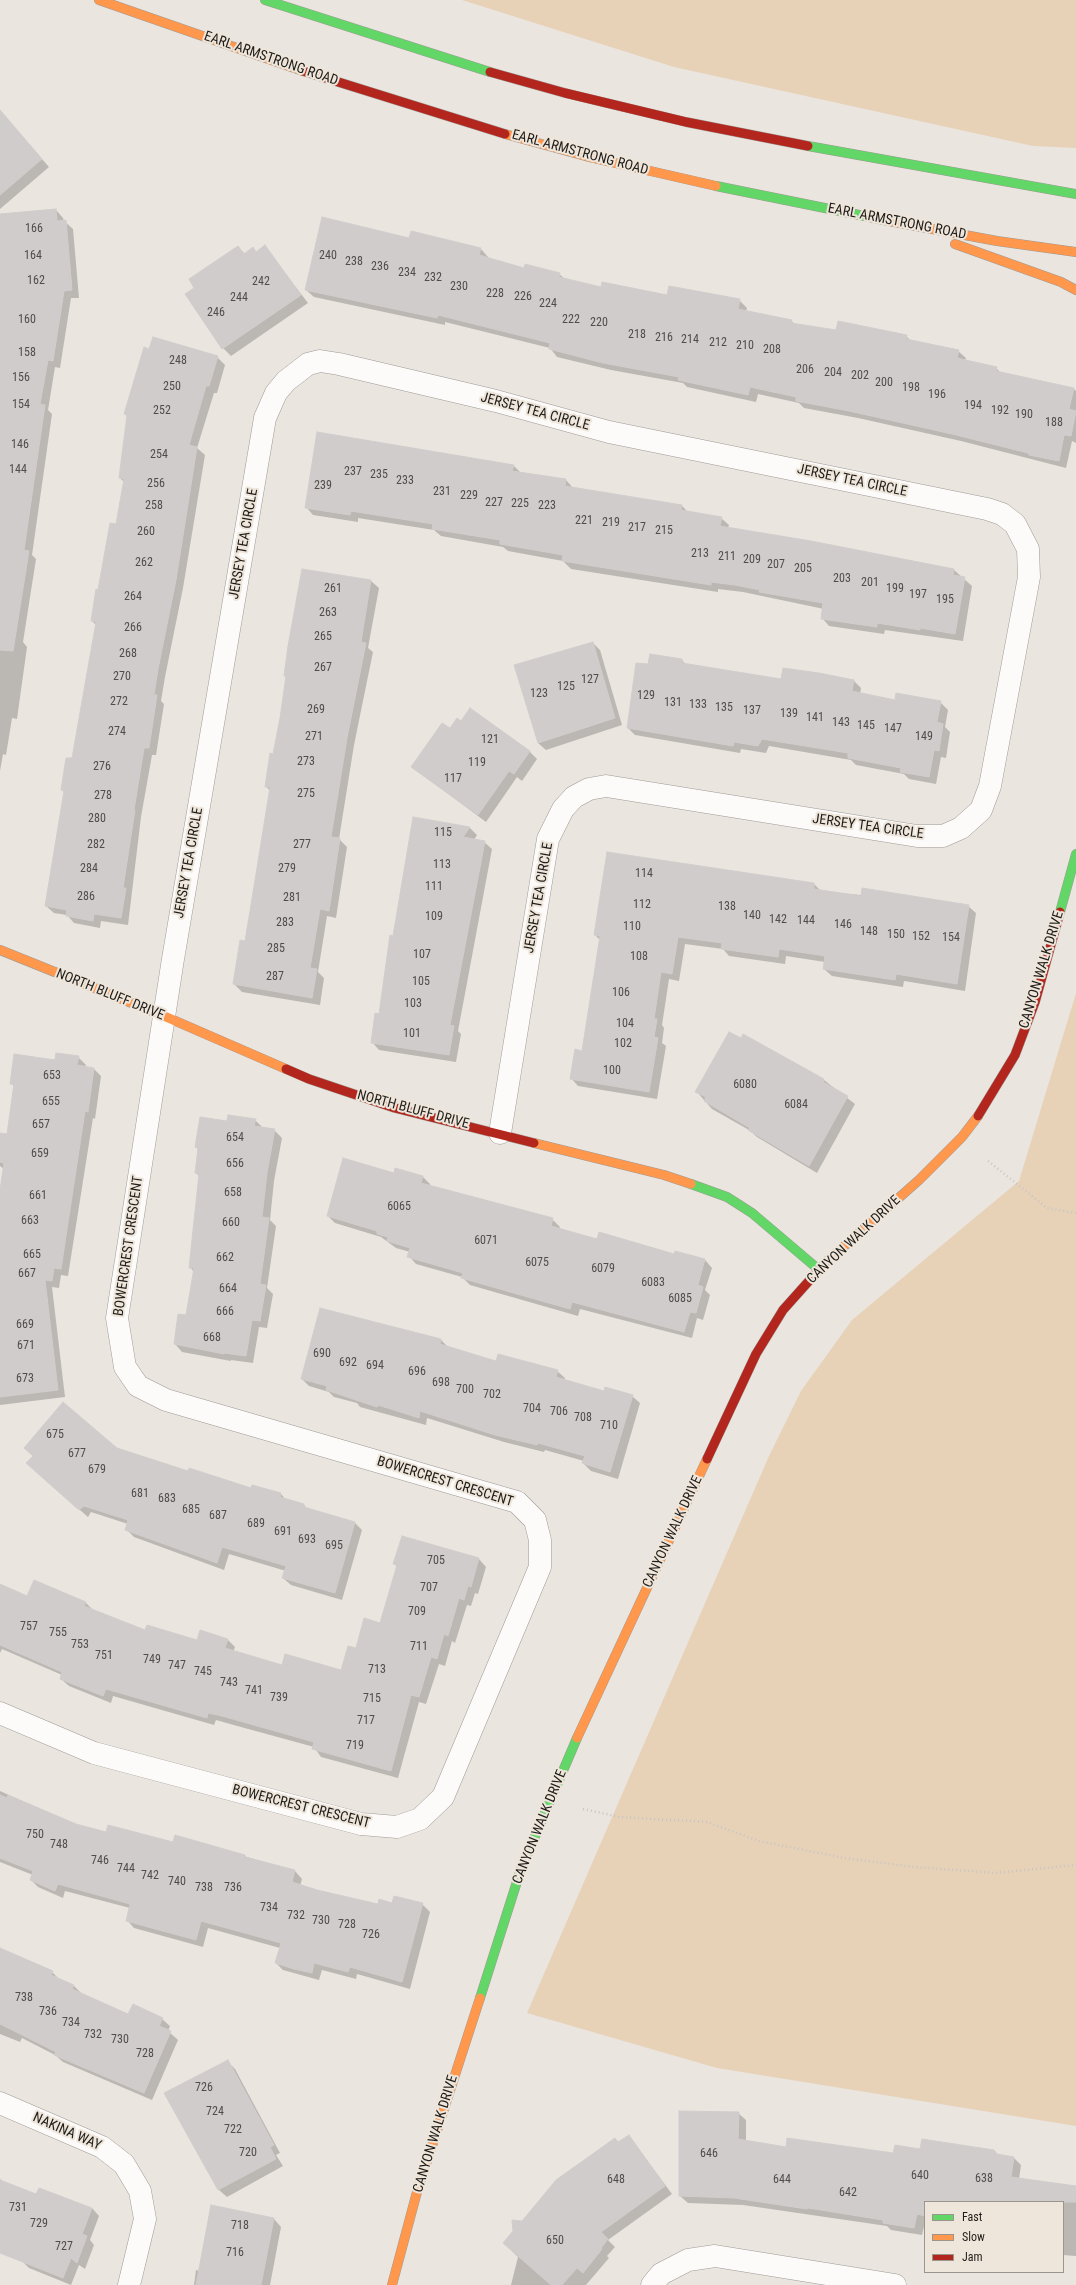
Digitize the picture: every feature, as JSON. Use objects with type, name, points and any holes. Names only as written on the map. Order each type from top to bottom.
[{"type":"street","name":"EARL ARMSTRONG ROAD","points":[[99,0],[321,77],[463,122],[589,157],[778,200],[997,241],[1076,252]]},
{"type":"street","points":[[265,0],[449,60],[565,93],[648,113],[790,144],[1076,194]]},
{"type":"street","points":[[886,219],[1061,282],[1076,290]]},
{"type":"street","name":"JERSEY TEA CIRCLE","points":[[164,1016],[265,418],[276,393],[286,381],[308,364],[320,361],[339,364],[496,401],[609,432],[987,508],[1002,514],[1015,524],[1028,549],[1029,577],[990,786],[981,810],[961,828],[943,836],[917,836],[606,786],[588,789],[574,798],[563,809],[548,839],[500,1133]]},
{"type":"street","name":"CANYON WALK DRIVE","points":[[392,2285],[420,2185],[524,1862],[576,1740],[756,1354],[783,1310],[818,1269],[919,1180],[962,1137],[986,1105],[1015,1055],[1035,1002],[1076,854]]},
{"type":"street","name":"NORTH BLUFF DRIVE","points":[[0,950],[164,1016],[309,1078],[395,1108],[500,1133],[664,1176],[727,1198],[752,1213],[818,1269]]},
{"type":"street","name":"BOWERCREST CRESCENT","points":[[0,1713],[94,1753],[360,1824],[397,1827],[420,1819],[443,1797],[540,1567],[540,1540],[535,1520],[517,1502],[166,1400],[138,1386],[125,1367],[117,1318],[164,1016]]},
{"type":"street","name":"NAKINA WAY","points":[[0,2103],[102,2147],[124,2164],[140,2191],[145,2219],[129,2285]]},
{"type":"street","points":[[652,2285],[661,2274],[688,2260],[715,2256],[895,2285]]},
{"type":"path","points":[[988,1161],[1047,1208],[1076,1213]]},
{"type":"path","points":[[583,1809],[620,1817],[707,1822],[759,1842],[844,1858],[915,1867],[995,1873],[1076,1865]]},
{"type":"shaded area","points":[[462,0],[1076,0],[1076,148],[1033,146],[674,67]]},
{"type":"shaded area","points":[[1076,993],[1076,2126],[717,2068],[527,2013],[769,1456],[801,1391],[852,1320],[1019,1181]]},
{"type":"building","points":[[0,110],[42,159],[0,195]]},
{"type":"building","points":[[56,209],[57,221],[66,220],[72,290],[64,291],[53,361],[48,360],[40,404],[45,405],[24,550],[29,551],[13,651],[0,650],[0,214]]},
{"type":"building","points":[[322,217],[409,238],[411,231],[481,248],[479,255],[524,268],[525,264],[560,273],[559,277],[601,287],[602,282],[667,295],[669,286],[740,299],[738,309],[792,320],[791,323],[836,330],[838,321],[907,335],[906,339],[959,350],[957,358],[997,367],[996,371],[1074,388],[1069,409],[1076,411],[1071,436],[1064,435],[1059,461],[1029,455],[1028,453],[952,434],[796,401],[796,397],[750,387],[748,395],[678,380],[679,377],[603,363],[549,349],[550,343],[438,315],[437,318],[305,290]]},
{"type":"building","points":[[265,245],[301,295],[222,349],[185,294],[194,288],[189,279],[238,246],[244,254],[253,247],[256,252]]},
{"type":"building","points":[[153,337],[218,356],[209,386],[206,386],[189,445],[197,447],[176,580],[158,669],[154,695],[157,695],[149,748],[144,748],[123,888],[126,888],[121,918],[94,914],[93,921],[66,916],[67,910],[45,906],[64,791],[61,790],[66,758],[72,758],[96,622],[91,621],[96,589],[98,590],[110,523],[116,524],[124,479],[119,478],[127,415],[124,414],[144,347],[149,349]]},
{"type":"building","points":[[317,432],[514,465],[512,471],[566,479],[565,486],[682,505],[681,510],[722,517],[720,526],[811,541],[954,569],[953,575],[965,577],[955,634],[877,623],[877,627],[821,619],[823,603],[759,592],[760,590],[735,585],[711,582],[711,585],[562,561],[563,555],[500,544],[500,540],[432,529],[433,524],[351,511],[350,515],[305,508]]},
{"type":"building","points":[[302,569],[371,580],[361,642],[366,643],[347,738],[331,837],[340,838],[329,911],[320,909],[310,968],[317,969],[312,998],[233,984],[240,940],[245,941],[251,905],[270,787],[265,787],[270,753],[273,754],[280,718],[286,676],[284,676],[288,646]]},
{"type":"building","points":[[593,642],[615,718],[538,743],[514,665]]},
{"type":"building","points":[[650,654],[682,659],[682,663],[781,679],[783,668],[819,673],[854,680],[852,691],[895,700],[896,693],[941,701],[937,722],[943,724],[939,751],[934,750],[929,777],[900,772],[901,768],[848,758],[848,753],[762,739],[758,746],[734,742],[733,746],[627,728],[636,663],[648,664]]},
{"type":"building","points":[[470,708],[530,751],[514,774],[509,771],[478,815],[411,767],[442,723],[450,728],[457,718],[461,721]]},
{"type":"building","points":[[413,817],[470,827],[463,837],[485,841],[450,1025],[454,1026],[449,1055],[371,1043],[375,1013],[379,1014],[390,935],[393,936]]},
{"type":"building","points":[[607,852],[814,883],[814,889],[861,896],[862,888],[969,905],[957,984],[896,974],[895,980],[823,969],[825,956],[779,949],[778,957],[721,949],[722,943],[678,937],[672,974],[661,972],[654,1019],[657,1019],[654,1037],[658,1038],[649,1092],[570,1079],[575,1049],[582,1051],[600,936],[594,935]]},
{"type":"building","points":[[729,1032],[741,1038],[743,1034],[824,1079],[823,1082],[848,1096],[809,1166],[748,1130],[750,1128],[704,1101],[706,1097],[695,1092]]},
{"type":"building","points":[[56,1053],[79,1056],[77,1065],[94,1068],[88,1112],[85,1111],[61,1269],[54,1268],[52,1281],[45,1280],[58,1390],[0,1397],[0,1190],[4,1163],[0,1162],[0,1133],[7,1134],[14,1084],[10,1084],[14,1054],[55,1060]]},
{"type":"building","points":[[228,1115],[256,1119],[254,1126],[275,1129],[267,1173],[262,1217],[269,1218],[260,1284],[266,1285],[260,1321],[252,1320],[246,1356],[224,1354],[174,1344],[178,1314],[186,1315],[194,1268],[189,1268],[199,1174],[195,1173],[198,1148],[195,1147],[200,1117],[227,1121]]},
{"type":"building","points":[[343,1158],[394,1173],[395,1168],[423,1176],[421,1183],[553,1218],[551,1226],[597,1239],[599,1232],[674,1254],[675,1251],[705,1259],[698,1285],[703,1287],[696,1313],[690,1312],[684,1332],[572,1302],[570,1309],[461,1278],[463,1273],[407,1257],[410,1248],[387,1241],[388,1237],[377,1234],[377,1231],[327,1216]]},
{"type":"building","points":[[320,1308],[441,1339],[440,1344],[496,1361],[498,1354],[558,1370],[556,1377],[604,1391],[605,1387],[633,1395],[610,1472],[582,1463],[585,1456],[538,1443],[537,1445],[495,1435],[420,1411],[419,1418],[378,1405],[377,1407],[326,1390],[327,1386],[301,1379]]},
{"type":"building","points":[[63,1402],[117,1448],[188,1471],[189,1468],[251,1488],[252,1485],[281,1493],[280,1497],[304,1504],[304,1507],[355,1522],[335,1593],[282,1578],[286,1566],[222,1547],[217,1563],[125,1530],[128,1520],[84,1506],[79,1510],[26,1463],[33,1456],[24,1448]]},
{"type":"building","points":[[402,1536],[479,1558],[471,1587],[468,1586],[464,1600],[459,1598],[448,1636],[444,1634],[437,1659],[431,1657],[419,1697],[411,1695],[391,1771],[312,1749],[314,1742],[222,1716],[208,1713],[207,1718],[106,1689],[103,1696],[60,1679],[62,1672],[0,1645],[0,1584],[27,1596],[34,1580],[86,1602],[84,1606],[145,1630],[147,1625],[197,1640],[200,1630],[228,1639],[225,1648],[282,1665],[285,1654],[341,1670],[348,1646],[356,1648],[364,1618],[380,1623],[397,1565],[393,1564]]},
{"type":"building","points":[[0,1795],[7,1798],[8,1795],[76,1824],[106,1832],[108,1825],[173,1842],[175,1835],[245,1855],[245,1857],[295,1870],[292,1882],[317,1890],[378,1904],[379,1899],[392,1903],[394,1896],[423,1903],[402,1982],[350,1967],[348,1972],[314,1963],[312,1973],[294,1969],[275,1963],[281,1943],[201,1921],[196,1940],[126,1921],[130,1904],[58,1884],[55,1891],[30,1880],[33,1871],[0,1858]]},
{"type":"building","points":[[0,1948],[53,1971],[51,1975],[74,1985],[72,1989],[128,2014],[133,2004],[163,2018],[159,2026],[171,2031],[144,2093],[54,2055],[56,2052],[0,2024]]},
{"type":"building","points":[[228,2060],[274,2145],[270,2147],[276,2159],[218,2190],[164,2093]]},
{"type":"building","points":[[679,2111],[739,2112],[738,2139],[786,2147],[787,2138],[893,2153],[895,2145],[920,2149],[922,2139],[994,2150],[997,2154],[1014,2157],[1011,2177],[1076,2186],[1076,2202],[924,2201],[924,2216],[917,2214],[914,2228],[883,2223],[883,2220],[808,2208],[734,2198],[679,2196]]},
{"type":"building","points":[[629,2135],[665,2186],[601,2232],[608,2239],[583,2273],[577,2268],[562,2285],[551,2285],[503,2243],[513,2231],[512,2220],[522,2221],[556,2180],[615,2138],[618,2142]]},
{"type":"building","points":[[0,2180],[36,2194],[39,2188],[92,2208],[82,2234],[87,2236],[77,2263],[71,2258],[63,2278],[0,2253]]},
{"type":"building","points":[[211,2205],[274,2218],[261,2285],[196,2285]]},
{"type":"traffic: fast","points":[[265,0],[490,72]]},
{"type":"traffic: fast","points":[[808,146],[1076,194]]},
{"type":"traffic: fast","points":[[716,186],[889,221]]},
{"type":"traffic: fast","points":[[1060,912],[1076,854]]},
{"type":"traffic: fast","points":[[691,1184],[727,1197],[752,1213],[818,1269]]},
{"type":"traffic: fast","points":[[480,1998],[521,1869],[577,1738]]},
{"type":"traffic: slow","points":[[99,0],[303,71]]},
{"type":"traffic: slow","points":[[505,134],[589,157],[716,186]]},
{"type":"traffic: slow","points":[[889,221],[997,241],[1076,252]]},
{"type":"traffic: slow","points":[[955,244],[1061,282],[1076,290]]},
{"type":"traffic: slow","points":[[0,950],[164,1016],[286,1069]]},
{"type":"traffic: slow","points":[[825,1263],[919,1180],[962,1137],[978,1116]]},
{"type":"traffic: slow","points":[[534,1143],[664,1175],[691,1184]]},
{"type":"traffic: slow","points":[[577,1738],[707,1459]]},
{"type":"traffic: slow","points":[[392,2285],[417,2192],[480,1998]]},
{"type":"traffic: jam","points":[[303,71],[505,134]]},
{"type":"traffic: jam","points":[[490,72],[565,93],[686,122],[808,146]]},
{"type":"traffic: jam","points":[[978,1116],[1015,1055],[1035,1002],[1060,912]]},
{"type":"traffic: jam","points":[[286,1069],[309,1079],[395,1108],[534,1143]]},
{"type":"traffic: jam","points":[[707,1459],[756,1354],[783,1310],[825,1263]]}]
